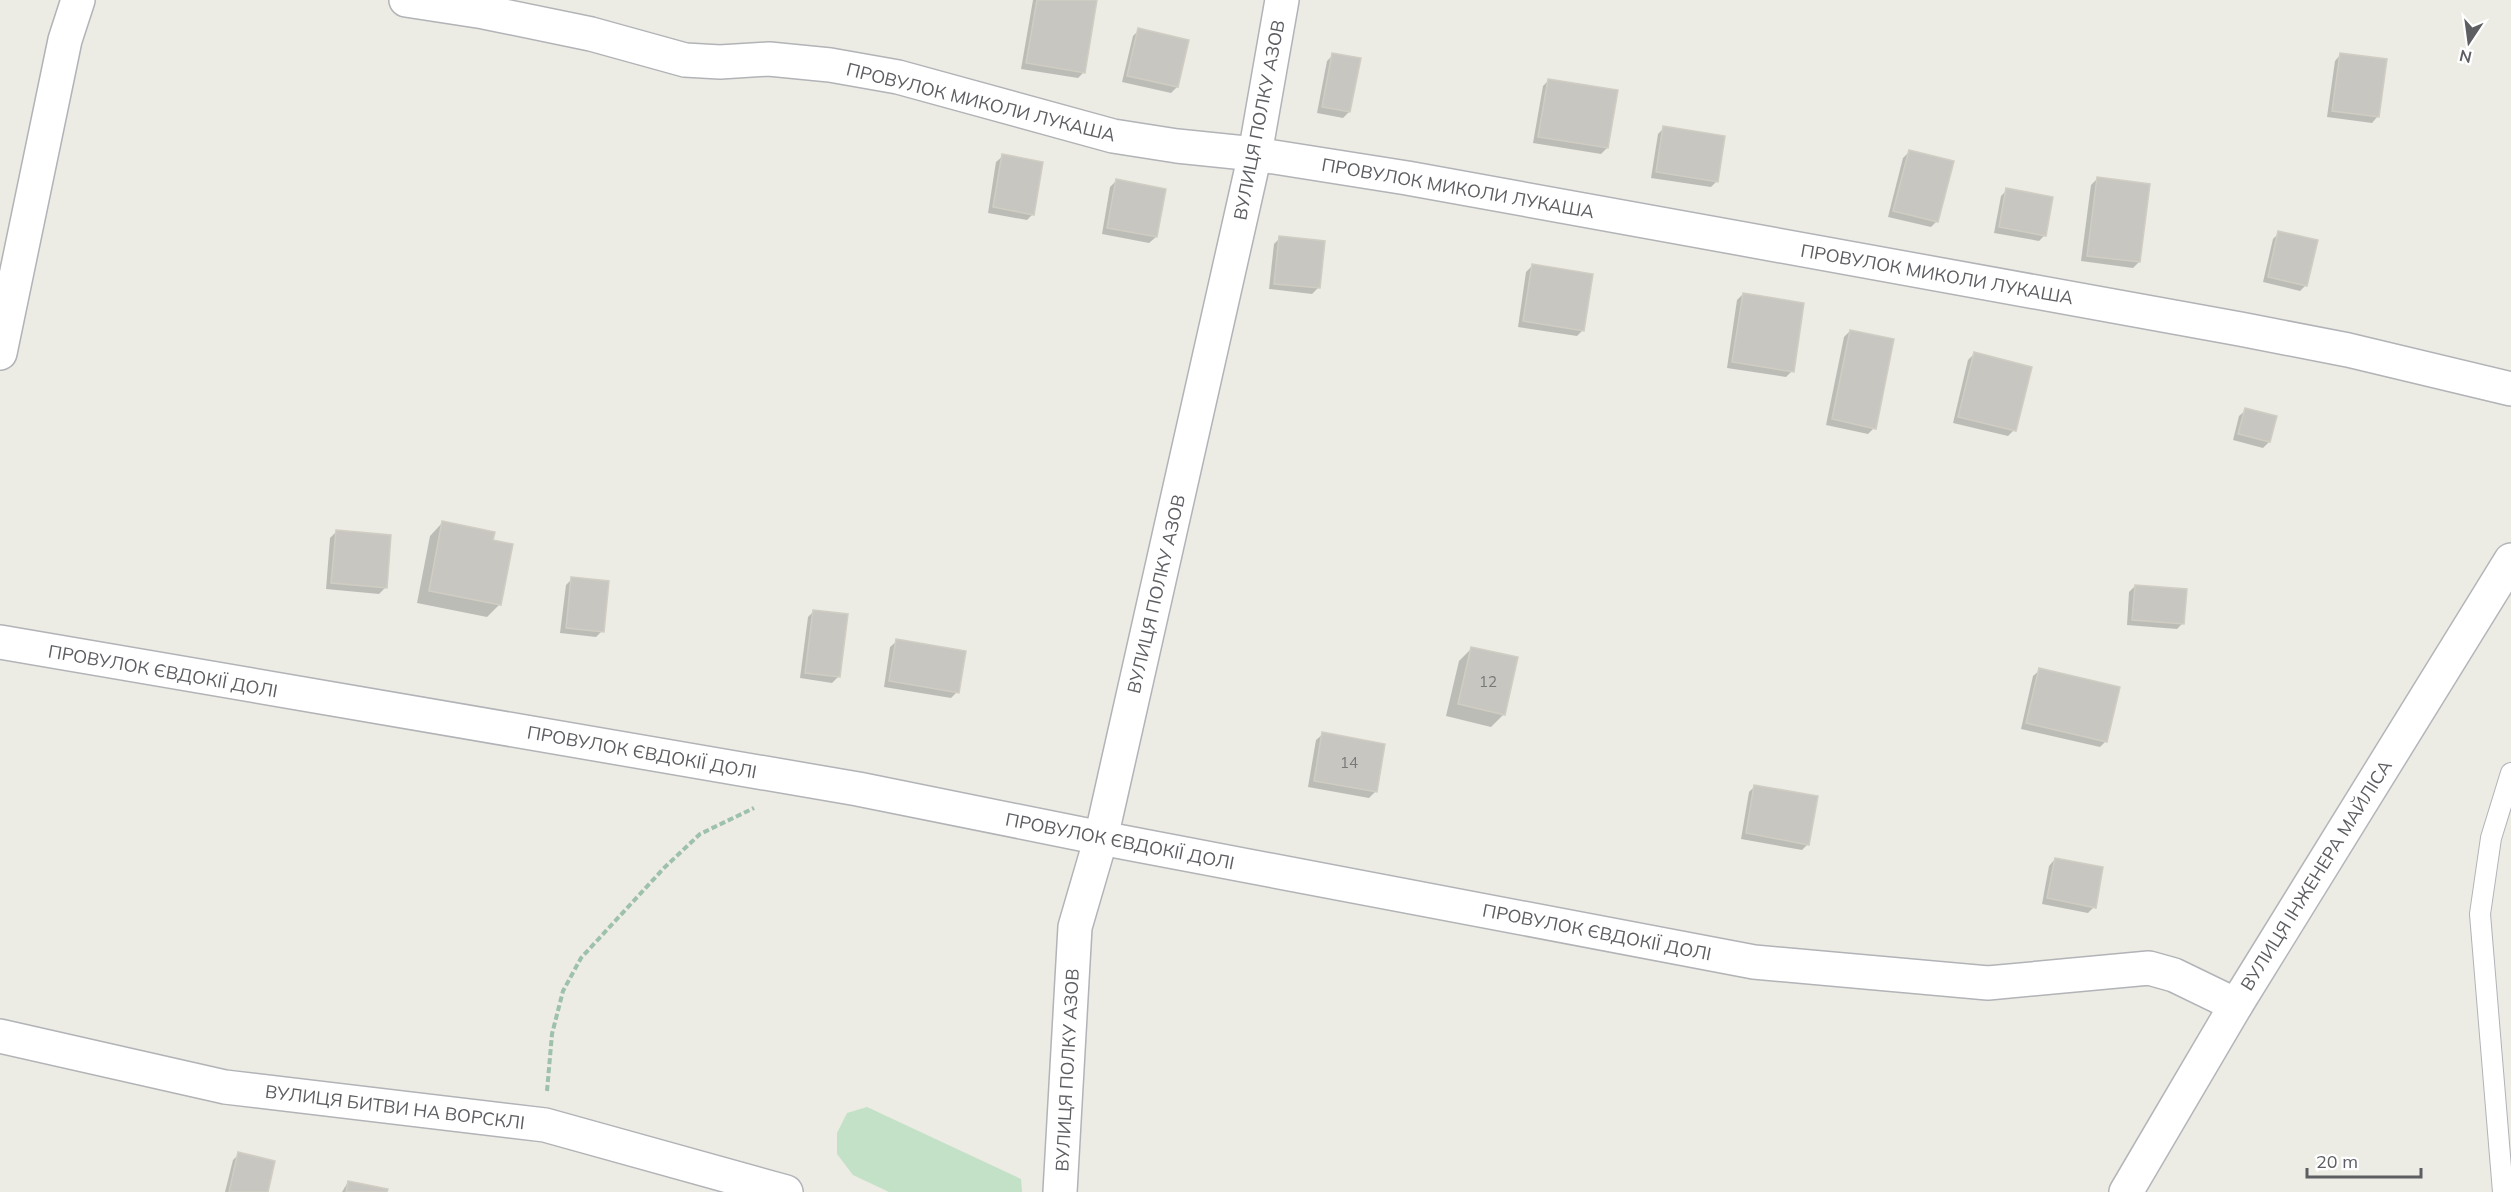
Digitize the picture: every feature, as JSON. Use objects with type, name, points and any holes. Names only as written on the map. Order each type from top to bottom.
[{"type":"street","points":[[0,353],[65,40],[78,0]]},
{"type":"street","name":"ПРОВУЛОК МИКОЛИ ЛУКАША","points":[[406,0],[484,12],[591,34],[685,60],[720,62],[769,59],[842,67],[898,77],[1113,136],[1177,146],[1255,154],[1407,178],[2240,329],[2348,351],[2511,389]]},
{"type":"street","name":"ВУЛИЦЯ ПОЛКУ АЗОВ","points":[[1060,1192],[1075,927],[1101,838],[1255,154],[1282,0]]},
{"type":"street","name":"ВУЛИЦЯ ІНЖЕНЕРА МАЙЛІСА","points":[[2126,1192],[2236,1005],[2511,560]]},
{"type":"street","name":"ПРОВУЛОК ЄВДОКІЇ ДОЛІ","points":[[0,642],[846,787],[1101,838],[1754,962],[1988,983],[2150,968],[2174,975],[2236,1005]]},
{"type":"street","name":"ВУЛИЦЯ БИТВИ НА ВОРСКЛІ","points":[[0,1036],[225,1087],[544,1125],[786,1192]]},
{"type":"lane","points":[[2503,1192],[2480,914],[2491,838],[2511,773]]},
{"type":"path","points":[[544,1125],[552,1034],[563,991],[581,958],[664,868],[700,834],[753,808],[765,806]]},
{"type":"green space","points":[[867,1107],[1021,1179],[1022,1192],[889,1192],[853,1175],[837,1154],[837,1133],[847,1113]]},
{"type":"building","points":[[1037,0],[1097,0],[1085,73],[1026,63]]},
{"type":"building","points":[[1138,28],[1189,40],[1178,87],[1127,76]]},
{"type":"building","points":[[1332,53],[1361,58],[1350,112],[1322,107]]},
{"type":"building","points":[[2340,53],[2387,59],[2379,117],[2332,111]]},
{"type":"building","points":[[1548,79],[1618,90],[1608,148],[1538,137]]},
{"type":"building","points":[[1663,126],[1725,136],[1718,182],[1656,172]]},
{"type":"building","points":[[1909,150],[1954,161],[1938,222],[1893,211]]},
{"type":"building","points":[[1002,154],[1043,162],[1034,215],[993,207]]},
{"type":"building","points":[[2097,177],[2150,184],[2140,262],[2087,256]]},
{"type":"building","points":[[1116,179],[1166,189],[1157,237],[1107,228]]},
{"type":"building","points":[[2006,188],[2053,197],[2046,236],[1999,227]]},
{"type":"building","points":[[2278,231],[2318,240],[2307,286],[2268,277]]},
{"type":"building","points":[[1279,236],[1325,241],[1320,288],[1274,284]]},
{"type":"building","points":[[1532,264],[1593,274],[1584,331],[1523,321]]},
{"type":"building","points":[[1743,293],[1804,303],[1794,372],[1732,362]]},
{"type":"building","points":[[1850,330],[1894,339],[1876,429],[1832,419]]},
{"type":"building","points":[[1974,352],[2032,367],[2016,431],[1958,417]]},
{"type":"building","points":[[2245,408],[2277,416],[2270,442],[2238,434]]},
{"type":"building","points":[[442,521],[495,532],[493,540],[513,544],[501,605],[429,591]]},
{"type":"building","points":[[336,530],[391,535],[387,588],[331,583]]},
{"type":"building","points":[[571,577],[609,581],[604,632],[566,628]]},
{"type":"building","points":[[2135,585],[2187,589],[2184,624],[2132,620]]},
{"type":"building","points":[[813,610],[848,614],[840,677],[805,673]]},
{"type":"building","points":[[896,639],[966,651],[959,693],[889,681]]},
{"type":"building","points":[[1471,647],[1518,657],[1505,715],[1458,704]]},
{"type":"building","points":[[2039,668],[2120,687],[2107,742],[2026,723]]},
{"type":"building","points":[[1322,732],[1385,744],[1377,792],[1314,781]]},
{"type":"building","points":[[1754,785],[1818,796],[1809,845],[1746,833]]},
{"type":"building","points":[[2055,858],[2103,867],[2096,908],[2047,898]]},
{"type":"building","points":[[238,1152],[275,1161],[268,1192],[229,1192]]},
{"type":"building","points":[[348,1181],[388,1189],[387,1192],[346,1192]]}]
